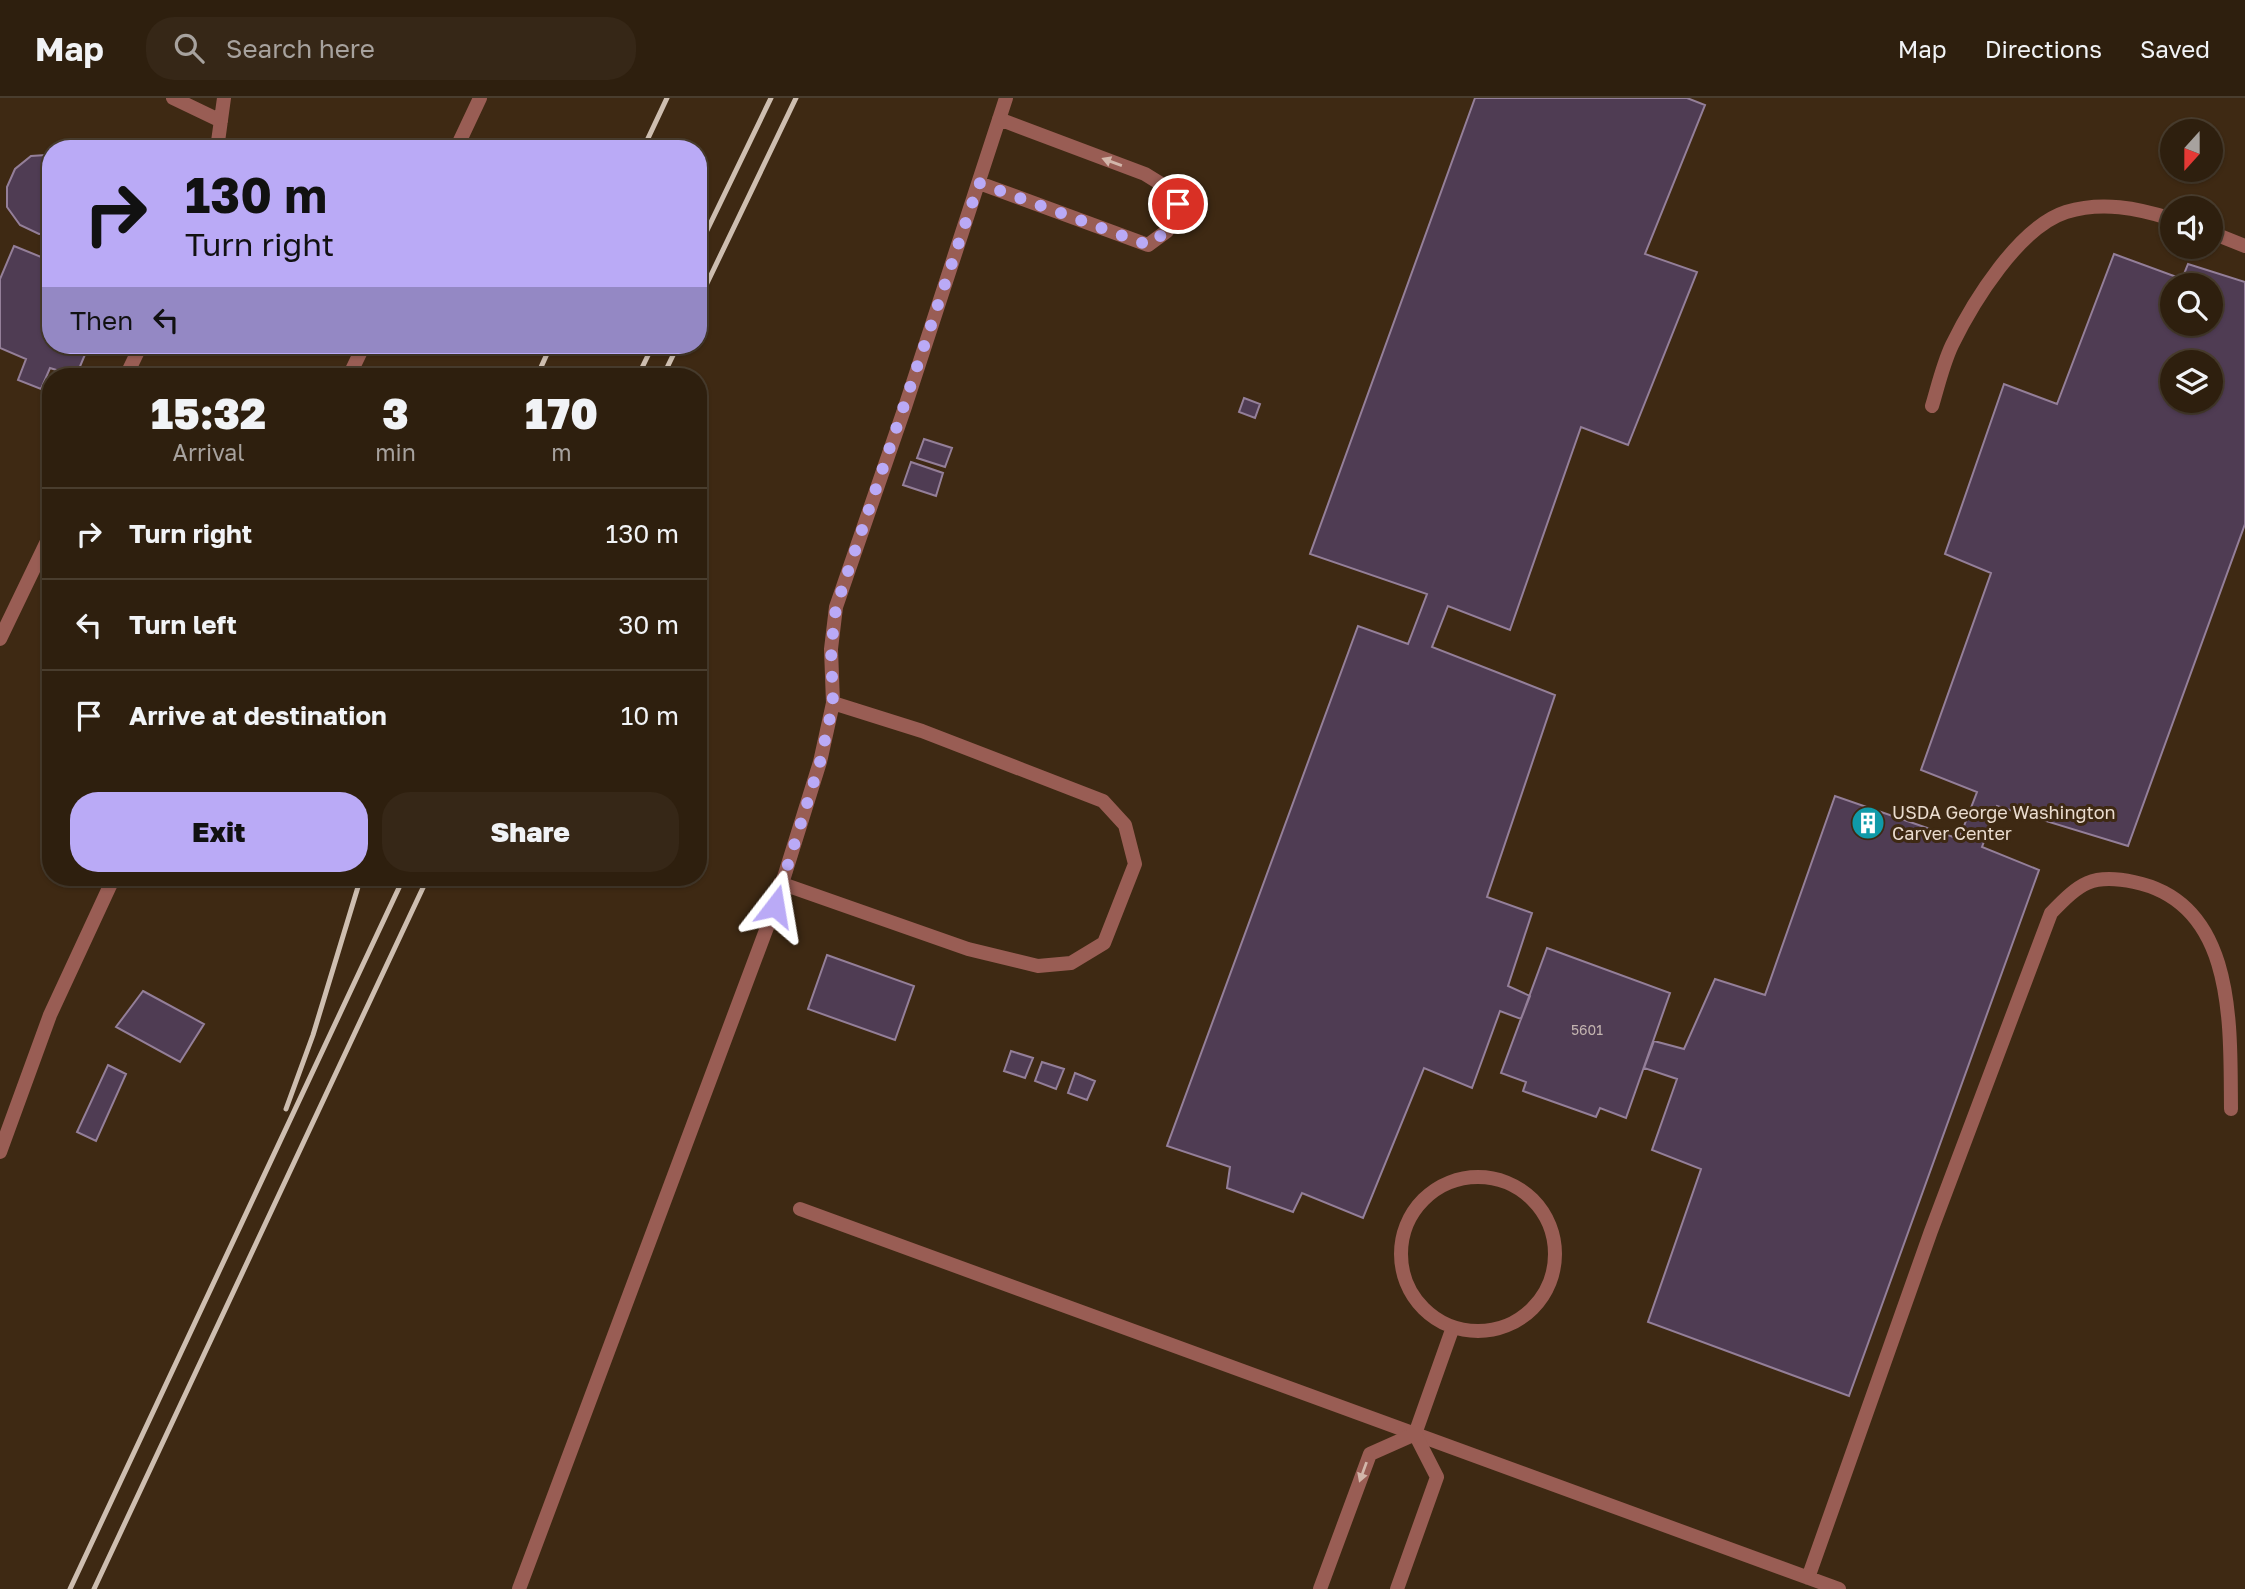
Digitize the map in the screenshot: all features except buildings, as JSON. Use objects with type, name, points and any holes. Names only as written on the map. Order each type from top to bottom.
[{"type":"street","points":[[173,98],[221,121]]},
{"type":"street","points":[[218,140],[224,98]]},
{"type":"street","points":[[460,140],[480,98]]},
{"type":"street","points":[[519,1589],[771,919],[780,883],[820,762],[833,704],[831,649],[836,607],[1006,98]]},
{"type":"street","points":[[979,183],[1148,245],[1167,231],[1178,204],[1166,187],[1144,174],[999,119]]},
{"type":"street","points":[[1932,406],[1952,345],[1986,287],[2010,255],[2034,232],[2063,213],[2089,207],[2119,206],[2160,216]]},
{"type":"street","points":[[2223,237],[2245,246]]},
{"type":"street","points":[[0,639],[42,552]]},
{"type":"street","points":[[780,883],[968,949],[1038,967],[1071,963],[1104,943],[1135,864],[1125,825],[1103,802],[922,731],[833,704]]},
{"type":"street","points":[[1808,1578],[1931,1231],[2051,912],[2077,886],[2110,877],[2149,885],[2191,909],[2219,958],[2230,1028],[2231,1109]]},
{"type":"street","points":[[0,1152],[50,1015],[110,886]]},
{"type":"street","points":[[1484,1177],[1510,1184],[1533,1199],[1548,1221],[1556,1246],[1554,1273],[1543,1298],[1524,1317],[1500,1328],[1473,1332],[1453,1327],[1427,1312],[1411,1294],[1402,1271],[1401,1247],[1407,1224],[1420,1203],[1438,1188],[1461,1179],[1484,1177]]},
{"type":"street","points":[[800,1209],[1839,1589]]},
{"type":"street","points":[[1320,1589],[1370,1454],[1415,1434],[1453,1327]]},
{"type":"street","points":[[1397,1589],[1437,1477],[1415,1434]]},
{"type":"railway","points":[[647,140],[667,98]]},
{"type":"railway","points":[[707,230],[771,98]]},
{"type":"railway","points":[[707,283],[796,98]]},
{"type":"railway","points":[[541,368],[547,354]]},
{"type":"railway","points":[[642,368],[649,354]]},
{"type":"railway","points":[[667,368],[674,354]]},
{"type":"railway","points":[[286,1109],[313,1035],[358,886]]},
{"type":"railway","points":[[70,1589],[400,886]]},
{"type":"railway","points":[[94,1589],[424,886]]},
{"type":"place","name":"USDA George Washington Carver Center","points":[[1868,823]]},
{"type":"route","points":[[775,906],[820,762],[833,704],[831,649],[836,607],[979,183],[1148,245],[1167,231],[1178,204]]}]
